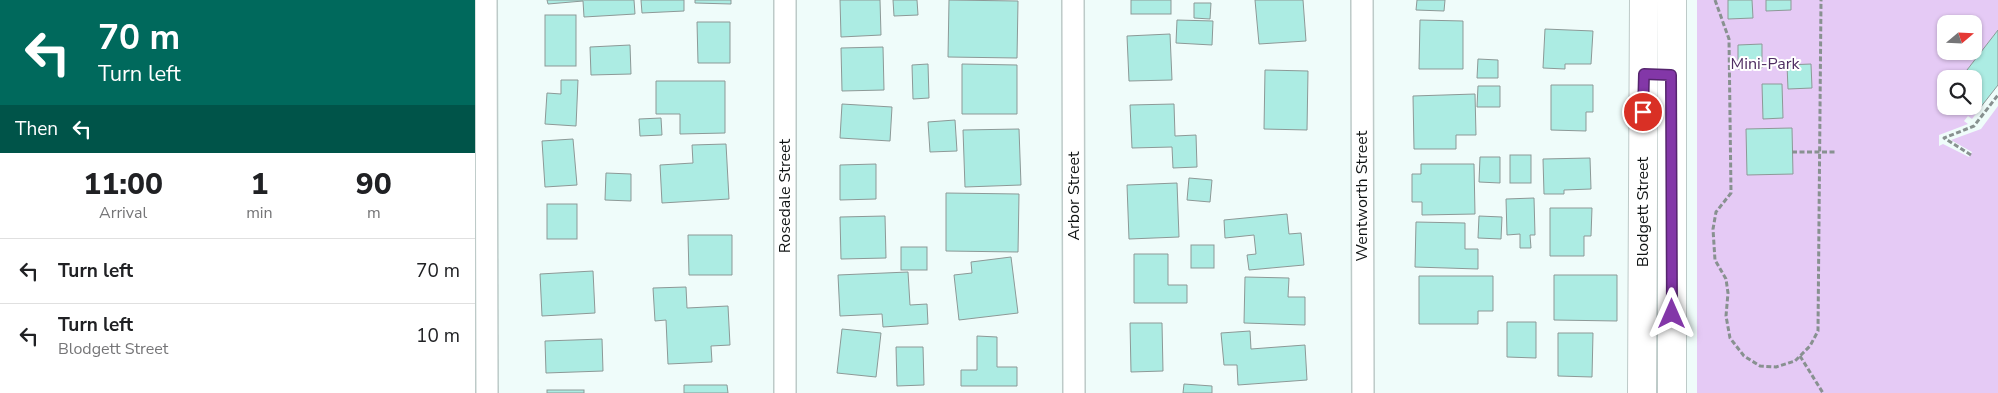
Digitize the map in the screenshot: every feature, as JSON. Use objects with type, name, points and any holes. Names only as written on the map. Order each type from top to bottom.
[{"type":"main road","name":"Blodgett Street","points":[[1642,393],[1644,0]]},
{"type":"main road","name":"Blodgett Street","points":[[1672,0],[1672,393]]},
{"type":"main road","points":[[1644,74],[1671,75]]},
{"type":"street","points":[[486,0],[487,393]]},
{"type":"street","name":"Rosedale Street","points":[[785,0],[785,393]]},
{"type":"street","name":"Arbor Street","points":[[1073,0],[1074,393]]},
{"type":"street","name":"Wentworth Street","points":[[1362,0],[1363,393]]},
{"type":"path","points":[[1715,0],[1729,39],[1731,193],[1716,212],[1713,230],[1715,260],[1726,279],[1728,294],[1726,316],[1730,338],[1744,356],[1760,366],[1776,367],[1795,361],[1810,346],[1819,331],[1821,0]]},
{"type":"path","points":[[1971,155],[1944,138],[1973,126],[1998,95]]},
{"type":"path","points":[[1793,152],[1836,152]]},
{"type":"path","points":[[1800,356],[1823,393]]},
{"type":"green space","name":"Mini-Park","points":[[1697,0],[1998,0],[1998,30],[1983,49],[1983,15],[1937,15],[1937,60],[1975,60],[1967,70],[1937,70],[1937,115],[1975,115],[1972,119],[1968,116],[1964,121],[1968,124],[1939,135],[1939,146],[1943,144],[1969,157],[1972,152],[1951,140],[1981,129],[1998,106],[1998,393],[1697,393]]},
{"type":"building","points":[[547,0],[634,0],[635,14],[584,17],[583,1],[548,4]]},
{"type":"building","points":[[641,0],[684,0],[684,11],[642,13]]},
{"type":"building","points":[[695,0],[731,0],[731,4],[695,3]]},
{"type":"building","points":[[840,0],[880,0],[881,35],[841,37]]},
{"type":"building","points":[[893,0],[917,0],[918,15],[894,16]]},
{"type":"building","points":[[949,0],[1018,1],[1017,58],[948,57]]},
{"type":"building","points":[[1131,0],[1171,0],[1171,14],[1131,14]]},
{"type":"building","points":[[1255,0],[1303,0],[1306,41],[1259,44]]},
{"type":"building","points":[[1417,0],[1445,0],[1444,11],[1416,10]]},
{"type":"building","points":[[1728,0],[1752,0],[1753,18],[1728,19]]},
{"type":"building","points":[[1766,0],[1791,0],[1791,10],[1766,11]]},
{"type":"building","points":[[1194,3],[1211,3],[1210,19],[1194,18]]},
{"type":"building","points":[[545,15],[576,15],[576,66],[545,66]]},
{"type":"building","points":[[1177,20],[1213,21],[1212,45],[1176,43]]},
{"type":"building","points":[[1420,20],[1463,21],[1463,69],[1419,69]]},
{"type":"building","points":[[697,22],[730,22],[730,63],[698,63]]},
{"type":"building","points":[[1545,29],[1593,31],[1591,64],[1565,64],[1565,69],[1543,68]]},
{"type":"building","points":[[1998,30],[1998,85],[1982,105],[1982,70],[1967,70],[1975,60],[1983,60],[1983,49]]},
{"type":"building","points":[[1170,34],[1172,80],[1129,81],[1127,36]]},
{"type":"building","points":[[1762,44],[1762,68],[1738,69],[1738,45]]},
{"type":"building","points":[[630,45],[631,74],[591,75],[590,47]]},
{"type":"building","points":[[883,47],[884,90],[842,91],[841,48]]},
{"type":"building","points":[[1478,59],[1498,60],[1498,78],[1477,78]]},
{"type":"building","points":[[928,64],[929,98],[913,99],[912,65]]},
{"type":"building","points":[[962,64],[1017,65],[1017,114],[962,114]]},
{"type":"building","points":[[1811,64],[1812,88],[1788,89],[1787,65]]},
{"type":"building","points":[[1265,70],[1308,71],[1307,130],[1264,129]]},
{"type":"building","points":[[561,80],[578,80],[576,126],[545,124],[547,93],[561,94]]},
{"type":"building","points":[[656,81],[725,81],[725,133],[680,134],[680,114],[656,114]]},
{"type":"building","points":[[1762,84],[1782,84],[1783,118],[1763,119]]},
{"type":"building","points":[[1551,85],[1593,85],[1593,112],[1586,112],[1586,131],[1551,130]]},
{"type":"building","points":[[1478,86],[1500,86],[1500,107],[1477,107]]},
{"type":"building","points":[[1475,94],[1476,135],[1456,135],[1456,149],[1414,149],[1413,96]]},
{"type":"building","points":[[842,104],[892,107],[890,141],[840,138]]},
{"type":"building","points":[[1174,104],[1175,136],[1196,135],[1197,167],[1173,168],[1172,147],[1132,148],[1130,105]]},
{"type":"building","points":[[661,118],[662,135],[640,136],[639,119]]},
{"type":"building","points":[[955,120],[957,151],[930,152],[928,122]]},
{"type":"building","points":[[1792,128],[1793,174],[1747,175],[1746,129]]},
{"type":"building","points":[[1019,129],[1021,185],[965,187],[963,130]]},
{"type":"building","points":[[573,139],[577,185],[545,187],[542,141]]},
{"type":"building","points":[[726,144],[729,199],[662,203],[660,165],[693,163],[692,145]]},
{"type":"building","points":[[1510,155],[1531,155],[1531,183],[1510,183]]},
{"type":"building","points":[[1480,157],[1500,157],[1500,183],[1479,182]]},
{"type":"building","points":[[1590,158],[1591,189],[1564,190],[1564,194],[1544,194],[1543,159]]},
{"type":"building","points":[[876,164],[876,199],[840,200],[840,165]]},
{"type":"building","points":[[1421,164],[1474,164],[1475,214],[1422,215],[1422,202],[1412,202],[1412,174],[1421,174]]},
{"type":"building","points":[[606,173],[631,174],[631,201],[605,200]]},
{"type":"building","points":[[1189,178],[1212,180],[1210,202],[1187,200]]},
{"type":"building","points":[[1177,183],[1179,237],[1129,239],[1127,185]]},
{"type":"building","points":[[946,193],[1019,194],[1018,252],[946,251]]},
{"type":"building","points":[[1534,198],[1535,235],[1530,235],[1531,248],[1520,248],[1520,234],[1507,235],[1506,199]]},
{"type":"building","points":[[547,204],[577,204],[577,239],[547,239]]},
{"type":"building","points":[[1550,208],[1592,208],[1591,236],[1584,236],[1584,256],[1550,256]]},
{"type":"building","points":[[1287,214],[1289,234],[1301,233],[1304,265],[1249,270],[1247,255],[1256,254],[1254,235],[1225,238],[1224,220]]},
{"type":"building","points":[[885,216],[886,258],[841,259],[840,217]]},
{"type":"building","points":[[1479,216],[1502,217],[1501,239],[1478,238]]},
{"type":"building","points":[[1416,222],[1465,223],[1465,249],[1478,249],[1478,269],[1415,267]]},
{"type":"building","points":[[688,235],[732,235],[732,275],[689,275]]},
{"type":"building","points":[[1191,245],[1214,245],[1214,268],[1191,268]]},
{"type":"building","points":[[901,247],[927,247],[927,270],[901,270]]},
{"type":"building","points":[[1134,254],[1168,254],[1168,285],[1187,285],[1187,303],[1134,303]]},
{"type":"building","points":[[1011,257],[1018,313],[959,320],[954,275],[972,273],[971,262]]},
{"type":"building","points":[[593,271],[595,313],[542,316],[540,274]]},
{"type":"building","points":[[908,272],[910,305],[927,304],[928,324],[883,327],[882,314],[840,316],[838,275]]},
{"type":"building","points":[[1554,275],[1617,275],[1617,321],[1554,320]]},
{"type":"building","points":[[1419,276],[1493,276],[1493,311],[1478,311],[1478,324],[1419,324]]},
{"type":"building","points":[[1245,277],[1289,278],[1288,297],[1305,297],[1305,325],[1244,323]]},
{"type":"building","points":[[686,287],[687,308],[728,306],[730,345],[711,346],[712,362],[668,364],[666,320],[655,321],[653,288]]},
{"type":"building","points":[[1507,322],[1536,322],[1536,358],[1507,357]]},
{"type":"building","points":[[1130,323],[1162,323],[1163,371],[1131,372]]},
{"type":"building","points":[[842,329],[881,333],[876,377],[837,373]]},
{"type":"building","points":[[1250,331],[1251,349],[1305,345],[1307,380],[1238,385],[1237,365],[1224,365],[1221,333]]},
{"type":"building","points":[[1558,333],[1593,333],[1592,377],[1558,376]]},
{"type":"building","points":[[977,336],[997,337],[997,367],[1017,367],[1017,386],[961,386],[961,370],[977,370]]},
{"type":"building","points":[[602,339],[603,371],[546,373],[545,341]]},
{"type":"building","points":[[896,347],[923,347],[924,385],[897,386]]},
{"type":"building","points":[[1184,384],[1212,386],[1212,393],[1183,393]]},
{"type":"building","points":[[684,385],[727,385],[728,393],[684,393]]},
{"type":"building","points":[[547,390],[584,390],[584,393],[547,393]]},
{"type":"route","points":[[1643,112],[1644,74],[1671,75],[1672,314]]}]
